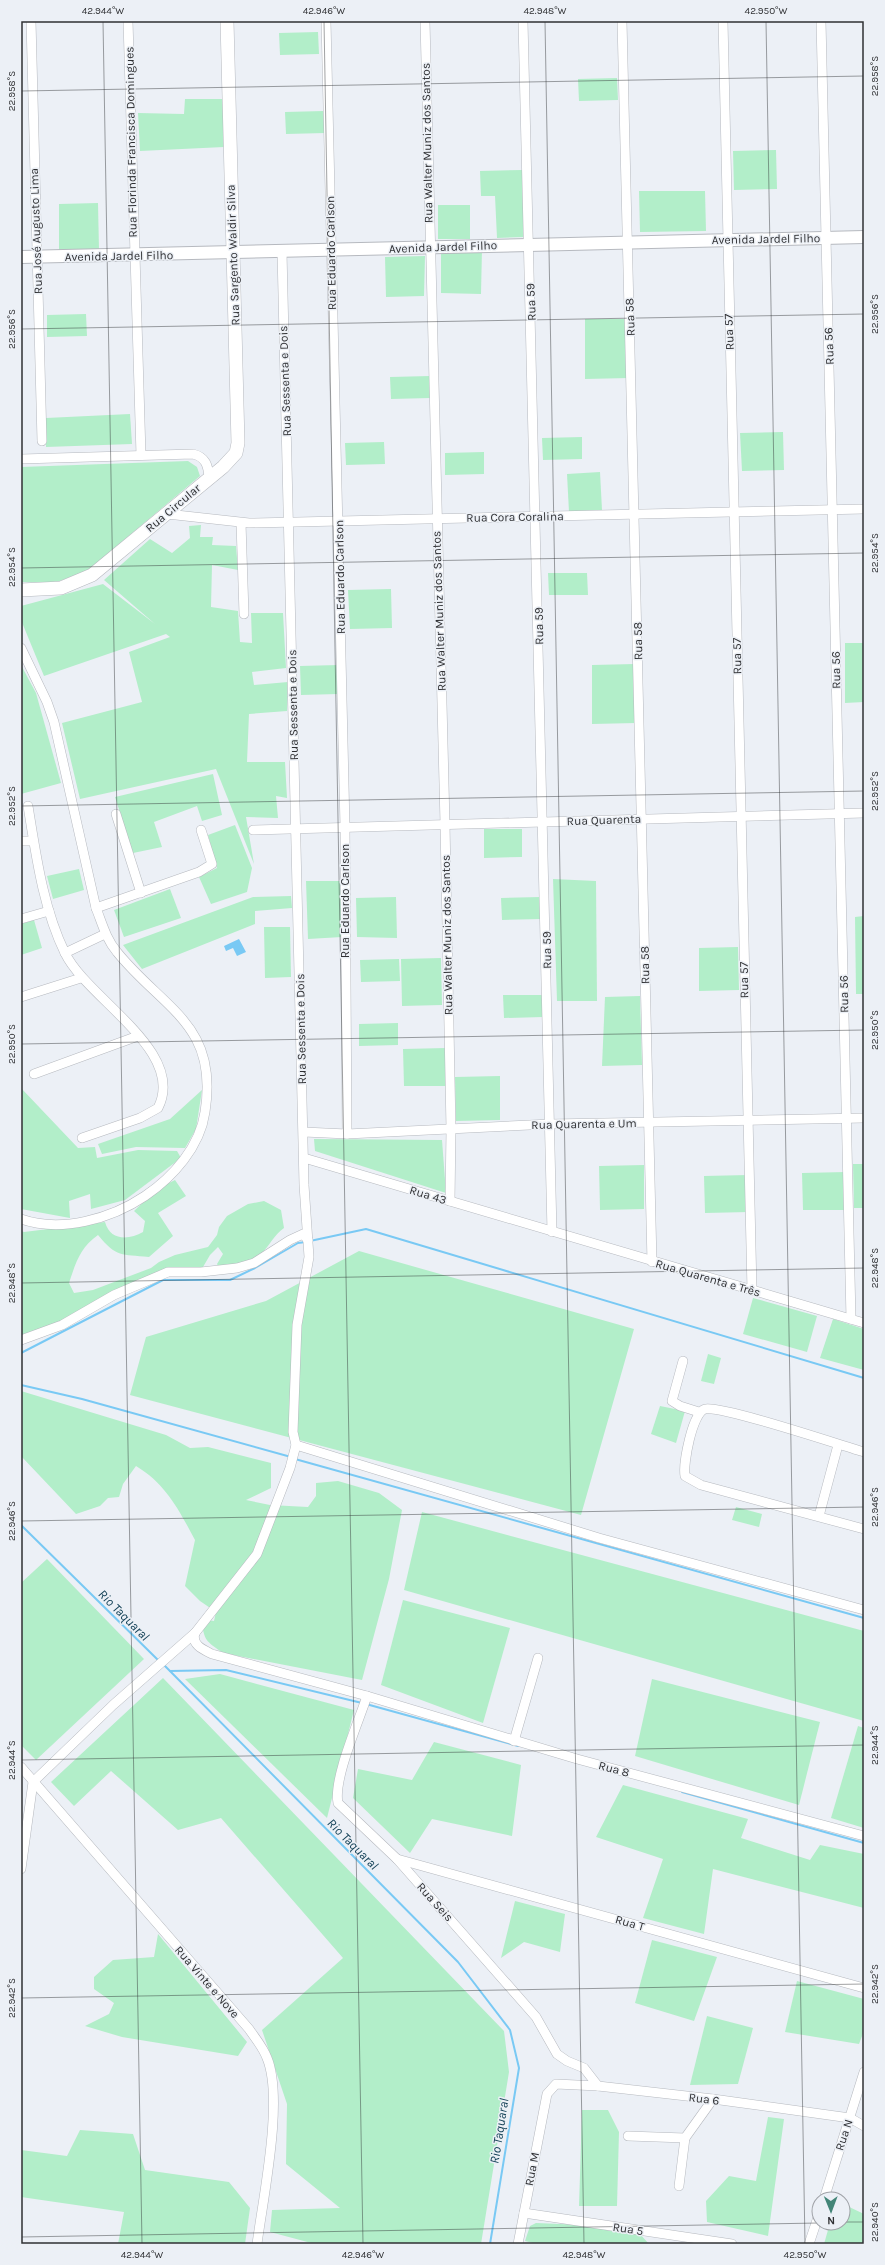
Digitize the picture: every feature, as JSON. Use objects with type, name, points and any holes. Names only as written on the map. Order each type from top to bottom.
[{"type":"main road","name":"Rua Sargento Waldir Silva","points":[[209,477],[233,457],[238,443],[227,21]]},
{"type":"main road","name":"Avenida Jardel Filho","points":[[21,257],[232,254],[529,244],[864,237]]},
{"type":"main road","name":"Rua Circular","points":[[21,590],[52,589],[84,580],[103,567],[209,477]]},
{"type":"street","name":"Rua José Augusto Lima","points":[[30,21],[42,441]]},
{"type":"street","name":"Rua Florinda Francisca Domingues","points":[[128,21],[140,455]]},
{"type":"street","name":"Rua Eduardo Carlson","points":[[326,21],[345,826],[347,1134]]},
{"type":"street","name":"Rua Walter Muniz dos Santos","points":[[425,21],[436,519],[445,824],[451,1129],[450,1202]]},
{"type":"street","name":"Rua 59","points":[[524,21],[537,516],[551,1124],[552,1232]]},
{"type":"street","name":"Rua 58","points":[[622,21],[652,1262]]},
{"type":"street","name":"Rua 57","points":[[723,21],[752,1291]]},
{"type":"street","name":"Rua 56","points":[[821,21],[851,1319]]},
{"type":"street","name":"Rua Sessenta e Dois","points":[[282,252],[304,1158],[308,1243],[308,1262],[297,1325],[293,1432],[296,1445]]},
{"type":"street","name":"Rua Circular","points":[[21,459],[196,454],[205,462],[209,477]]},
{"type":"street","name":"Rua Cora Coralina","points":[[167,514],[241,523],[864,509]]},
{"type":"street","points":[[241,523],[244,614]]},
{"type":"street","points":[[21,648],[47,702],[54,722],[96,908],[106,934],[125,962],[181,1017],[200,1045],[205,1057],[207,1072],[206,1106],[200,1135],[186,1156],[164,1182],[136,1202],[106,1215],[66,1224],[44,1224],[21,1219]]},
{"type":"street","points":[[28,806],[33,841],[49,911],[65,953],[80,978],[152,1052],[162,1076],[164,1090],[158,1108],[140,1118],[82,1138]]},
{"type":"street","name":"Rua Quarenta","points":[[253,830],[345,826],[864,813]]},
{"type":"street","points":[[116,814],[141,893]]},
{"type":"street","points":[[96,908],[199,872],[212,864],[201,830]]},
{"type":"street","points":[[21,841],[33,841]]},
{"type":"street","points":[[21,919],[49,911]]},
{"type":"street","points":[[65,953],[106,934]]},
{"type":"street","points":[[21,997],[80,978]]},
{"type":"street","points":[[34,1074],[138,1036]]},
{"type":"street","name":"Rua Quarenta e Um","points":[[304,1132],[347,1134],[551,1124],[864,1118]]},
{"type":"street","name":"Rua 43","points":[[304,1158],[552,1232]]},
{"type":"street","name":"Rua Quarenta e Três","points":[[552,1232],[864,1323]]},
{"type":"street","points":[[21,1340],[62,1325],[114,1295],[168,1272],[237,1268],[254,1263],[290,1240],[303,1234],[308,1243]]},
{"type":"street","points":[[684,1361],[672,1401],[680,1406],[699,1412],[712,1409],[730,1413],[864,1452]]},
{"type":"street","points":[[699,1412],[694,1421],[683,1466],[685,1476],[690,1481],[864,1529]]},
{"type":"street","points":[[21,1869],[33,1782],[113,1705],[195,1634],[257,1554],[290,1468],[296,1445],[599,1538],[864,1610]]},
{"type":"street","points":[[819,1516],[838,1445]]},
{"type":"street","name":"Rua 8","points":[[195,1634],[195,1641],[199,1647],[212,1654],[365,1701],[864,1836]]},
{"type":"street","points":[[514,1741],[538,1658]]},
{"type":"street","name":"Rua Seis","points":[[365,1701],[342,1772],[337,1798],[341,1807],[397,1859],[536,2017],[557,2054],[566,2061],[584,2068],[598,2086]]},
{"type":"street","name":"Rua Vinte e Nove","points":[[21,1767],[249,2030],[268,2058],[273,2081],[274,2117],[257,2244]]},
{"type":"street","name":"Rua T","points":[[397,1859],[864,1988]]},
{"type":"street","name":"Rua N","points":[[827,2191],[864,2072]]},
{"type":"street","name":"Rua 6","points":[[547,2094],[552,2086],[560,2083],[598,2086],[850,2118],[864,2126]]},
{"type":"street","name":"Rua M","points":[[518,2244],[547,2094]]},
{"type":"street","points":[[679,2186],[685,2138],[713,2100]]},
{"type":"street","points":[[628,2136],[685,2138]]},
{"type":"street","name":"Rua 5","points":[[524,2213],[732,2244]]},
{"type":"street","points":[[809,2244],[813,2231]]},
{"type":"green space","points":[[318,32],[319,54],[280,55],[279,33]]},
{"type":"green space","points":[[617,78],[618,100],[579,101],[578,79]]},
{"type":"green space","points":[[185,99],[227,99],[224,147],[140,151],[138,113],[184,114]]},
{"type":"green space","points":[[324,111],[325,133],[286,134],[285,112]]},
{"type":"green space","points":[[776,150],[777,189],[734,190],[733,151]]},
{"type":"green space","points":[[523,170],[524,237],[497,238],[495,196],[481,196],[480,171]]},
{"type":"green space","points":[[639,191],[705,191],[706,231],[640,232]]},
{"type":"green space","points":[[98,203],[99,250],[59,251],[59,204]]},
{"type":"green space","points":[[438,205],[470,205],[470,239],[438,239]]},
{"type":"green space","points":[[441,249],[482,249],[481,294],[441,293]]},
{"type":"green space","points":[[425,256],[424,296],[386,297],[385,257]]},
{"type":"green space","points":[[86,314],[87,336],[47,337],[47,315]]},
{"type":"green space","points":[[585,319],[628,319],[629,378],[585,379]]},
{"type":"green space","points":[[430,376],[430,398],[391,399],[390,377]]},
{"type":"green space","points":[[130,414],[132,444],[46,447],[46,418]]},
{"type":"green space","points":[[783,432],[784,470],[742,471],[740,433]]},
{"type":"green space","points":[[582,437],[582,459],[543,460],[542,438]]},
{"type":"green space","points":[[384,442],[385,464],[346,465],[345,443]]},
{"type":"green space","points":[[484,452],[484,474],[445,475],[445,453]]},
{"type":"green space","points":[[188,461],[197,467],[200,476],[87,571],[54,583],[21,582],[21,467]]},
{"type":"green space","points":[[600,472],[602,510],[569,512],[567,474]]},
{"type":"green space","points":[[201,525],[200,537],[213,537],[212,545],[236,546],[238,570],[212,565],[211,607],[238,611],[240,642],[252,643],[251,613],[283,613],[286,668],[252,672],[254,685],[288,682],[287,711],[249,714],[247,762],[285,762],[287,798],[276,796],[278,818],[246,817],[254,864],[216,769],[80,799],[62,723],[142,702],[129,652],[170,637],[166,634],[44,676],[21,620],[21,606],[103,584],[155,624],[104,580],[150,539],[172,553],[190,538],[189,526]]},
{"type":"green space","points":[[548,573],[587,573],[588,595],[549,595]]},
{"type":"green space","points":[[391,589],[392,628],[350,629],[348,590]]},
{"type":"green space","points":[[845,643],[864,643],[864,702],[845,703]]},
{"type":"green space","points":[[635,664],[636,723],[592,724],[592,665]]},
{"type":"green space","points":[[21,665],[36,693],[61,783],[21,794]]},
{"type":"green space","points":[[338,665],[338,694],[301,695],[300,666]]},
{"type":"green space","points":[[213,774],[222,815],[202,821],[197,806],[154,822],[162,847],[133,853],[115,797]]},
{"type":"green space","points":[[235,825],[252,868],[247,892],[211,904],[199,877],[217,868],[208,835]]},
{"type":"green space","points":[[484,829],[522,829],[522,857],[484,858]]},
{"type":"green space","points":[[79,869],[84,890],[53,899],[47,876]]},
{"type":"green space","points":[[553,879],[596,881],[597,1001],[557,1001]]},
{"type":"green space","points":[[306,881],[340,881],[342,937],[308,939]]},
{"type":"green space","points":[[170,889],[181,918],[124,937],[114,910]]},
{"type":"green space","points":[[291,896],[292,908],[255,911],[255,924],[142,969],[123,945],[253,897]]},
{"type":"green space","points":[[396,897],[397,938],[357,937],[356,898]]},
{"type":"green space","points":[[540,897],[541,919],[502,920],[501,898]]},
{"type":"green space","points":[[864,916],[864,994],[856,994],[855,917]]},
{"type":"green space","points":[[34,920],[42,948],[21,955],[21,924]]},
{"type":"green space","points":[[264,927],[290,927],[291,977],[265,978]]},
{"type":"green space","points":[[738,947],[739,990],[699,991],[699,948]]},
{"type":"green space","points":[[441,958],[442,1005],[402,1006],[401,959]]},
{"type":"green space","points":[[399,959],[400,981],[361,982],[360,960]]},
{"type":"green space","points":[[503,995],[543,995],[543,1017],[504,1018]]},
{"type":"green space","points":[[640,996],[642,1065],[602,1066],[605,997]]},
{"type":"green space","points":[[398,1023],[398,1045],[359,1046],[359,1024]]},
{"type":"green space","points":[[446,1048],[447,1086],[404,1086],[403,1049]]},
{"type":"green space","points":[[500,1076],[500,1120],[456,1121],[455,1077]]},
{"type":"green space","points":[[21,1088],[78,1148],[95,1147],[97,1158],[138,1150],[177,1151],[181,1158],[125,1200],[91,1209],[90,1194],[69,1201],[70,1218],[21,1209]]},
{"type":"green space","points":[[202,1090],[196,1129],[185,1148],[136,1147],[102,1154],[98,1144],[170,1119]]},
{"type":"green space","points":[[314,1139],[442,1140],[446,1193],[315,1151]]},
{"type":"green space","points":[[853,1164],[864,1164],[864,1208],[854,1208]]},
{"type":"green space","points":[[644,1165],[644,1209],[600,1210],[599,1166]]},
{"type":"green space","points":[[846,1172],[847,1210],[803,1210],[802,1173]]},
{"type":"green space","points":[[748,1175],[749,1212],[705,1213],[704,1176]]},
{"type":"green space","points":[[175,1180],[186,1196],[158,1213],[173,1236],[149,1257],[120,1254],[110,1248],[98,1235],[87,1245],[79,1256],[69,1283],[74,1293],[93,1290],[151,1268],[159,1262],[175,1255],[208,1247],[217,1235],[219,1227],[227,1216],[248,1204],[264,1201],[281,1210],[284,1228],[257,1257],[241,1263],[219,1268],[217,1264],[223,1254],[218,1247],[210,1255],[203,1267],[150,1282],[73,1318],[21,1337],[21,1231],[24,1232],[105,1222],[107,1228],[116,1236],[126,1237],[138,1235],[143,1232],[145,1221],[134,1211],[157,1189]]},
{"type":"green space","points":[[359,1251],[634,1329],[581,1515],[130,1395],[146,1337],[266,1301]]},
{"type":"green space","points":[[753,1298],[817,1316],[807,1352],[743,1334]]},
{"type":"green space","points":[[833,1319],[864,1329],[864,1370],[820,1358]]},
{"type":"green space","points":[[708,1354],[721,1358],[714,1384],[701,1381]]},
{"type":"green space","points":[[21,1391],[166,1435],[190,1448],[208,1447],[271,1463],[271,1488],[246,1500],[270,1505],[308,1507],[316,1496],[316,1483],[338,1481],[379,1493],[402,1510],[389,1579],[362,1680],[223,1653],[209,1643],[205,1636],[201,1619],[214,1621],[216,1612],[200,1601],[185,1586],[195,1540],[171,1498],[156,1481],[136,1466],[123,1484],[119,1497],[108,1498],[100,1506],[76,1514],[21,1456]]},
{"type":"green space","points":[[660,1406],[685,1411],[676,1443],[651,1434]]},
{"type":"green space","points":[[736,1507],[762,1514],[759,1527],[732,1520]]},
{"type":"green space","points":[[422,1512],[864,1631],[864,1721],[404,1590]]},
{"type":"green space","points":[[47,1559],[144,1659],[36,1760],[21,1745],[21,1583]]},
{"type":"green space","points":[[403,1600],[510,1628],[483,1723],[381,1685]]},
{"type":"green space","points":[[220,1674],[354,1710],[327,1818],[185,1679]]},
{"type":"green space","points":[[163,1678],[504,2031],[509,2072],[481,2244],[315,2244],[270,2232],[272,2210],[340,2208],[286,2164],[287,2104],[262,2030],[343,1958],[221,1818],[178,1830],[111,1771],[74,1806],[51,1782]]},
{"type":"green space","points":[[652,1679],[820,1722],[799,1805],[635,1756]]},
{"type":"green space","points":[[858,1726],[864,1728],[864,1828],[831,1818]]},
{"type":"green space","points":[[434,1742],[521,1765],[512,1836],[432,1819],[410,1853],[353,1798],[358,1769],[412,1780]]},
{"type":"green space","points":[[623,1785],[748,1819],[741,1838],[810,1860],[820,1845],[864,1854],[864,1908],[713,1869],[704,1934],[643,1918],[663,1859],[596,1837]]},
{"type":"green space","points":[[515,1901],[565,1914],[560,1952],[524,1942],[501,1958]]},
{"type":"green space","points":[[158,1934],[247,2042],[238,2056],[122,2037],[85,2026],[109,2014],[114,2003],[94,1989],[94,1977],[113,1960],[154,1957]]},
{"type":"green space","points":[[652,1940],[717,1957],[694,2021],[635,2003]]},
{"type":"green space","points":[[797,1981],[864,1999],[864,2031],[859,2044],[785,2032]]},
{"type":"green space","points":[[707,2016],[753,2028],[738,2084],[690,2085]]},
{"type":"green space","points":[[582,2110],[608,2110],[619,2132],[617,2206],[579,2206]]},
{"type":"green space","points":[[768,2117],[784,2119],[768,2236],[707,2222],[706,2201],[729,2176],[756,2181]]},
{"type":"green space","points":[[80,2130],[133,2134],[145,2170],[229,2182],[250,2208],[245,2244],[118,2244],[124,2212],[21,2197],[21,2150],[67,2156]]},
{"type":"green space","points":[[851,2208],[864,2214],[864,2244],[824,2244],[828,2231],[851,2231]]},
{"type":"green space","points":[[536,2223],[584,2225],[611,2231],[639,2233],[649,2244],[537,2244],[525,2241],[530,2226]]},
{"type":"water","points":[[239,939],[246,952],[237,956],[233,948],[226,951],[224,946]]},
{"type":"waterway","points":[[310,1241],[366,1229],[864,1378]]},
{"type":"waterway","points":[[21,1353],[163,1280],[230,1280],[255,1268],[298,1243],[306,1242]]},
{"type":"waterway","points":[[21,1385],[82,1399],[291,1457]]},
{"type":"waterway","points":[[295,1459],[864,1618]]},
{"type":"waterway","name":"Rio Taquaral","points":[[21,1525],[159,1661]]},
{"type":"waterway","name":"Rio Taquaral","points":[[164,1665],[458,1962],[510,2030],[519,2068],[490,2244]]},
{"type":"waterway","points":[[170,1671],[226,1670],[362,1703]]},
{"type":"waterway","points":[[366,1704],[518,1746]]},
{"type":"waterway","points":[[682,1792],[864,1843]]}]
